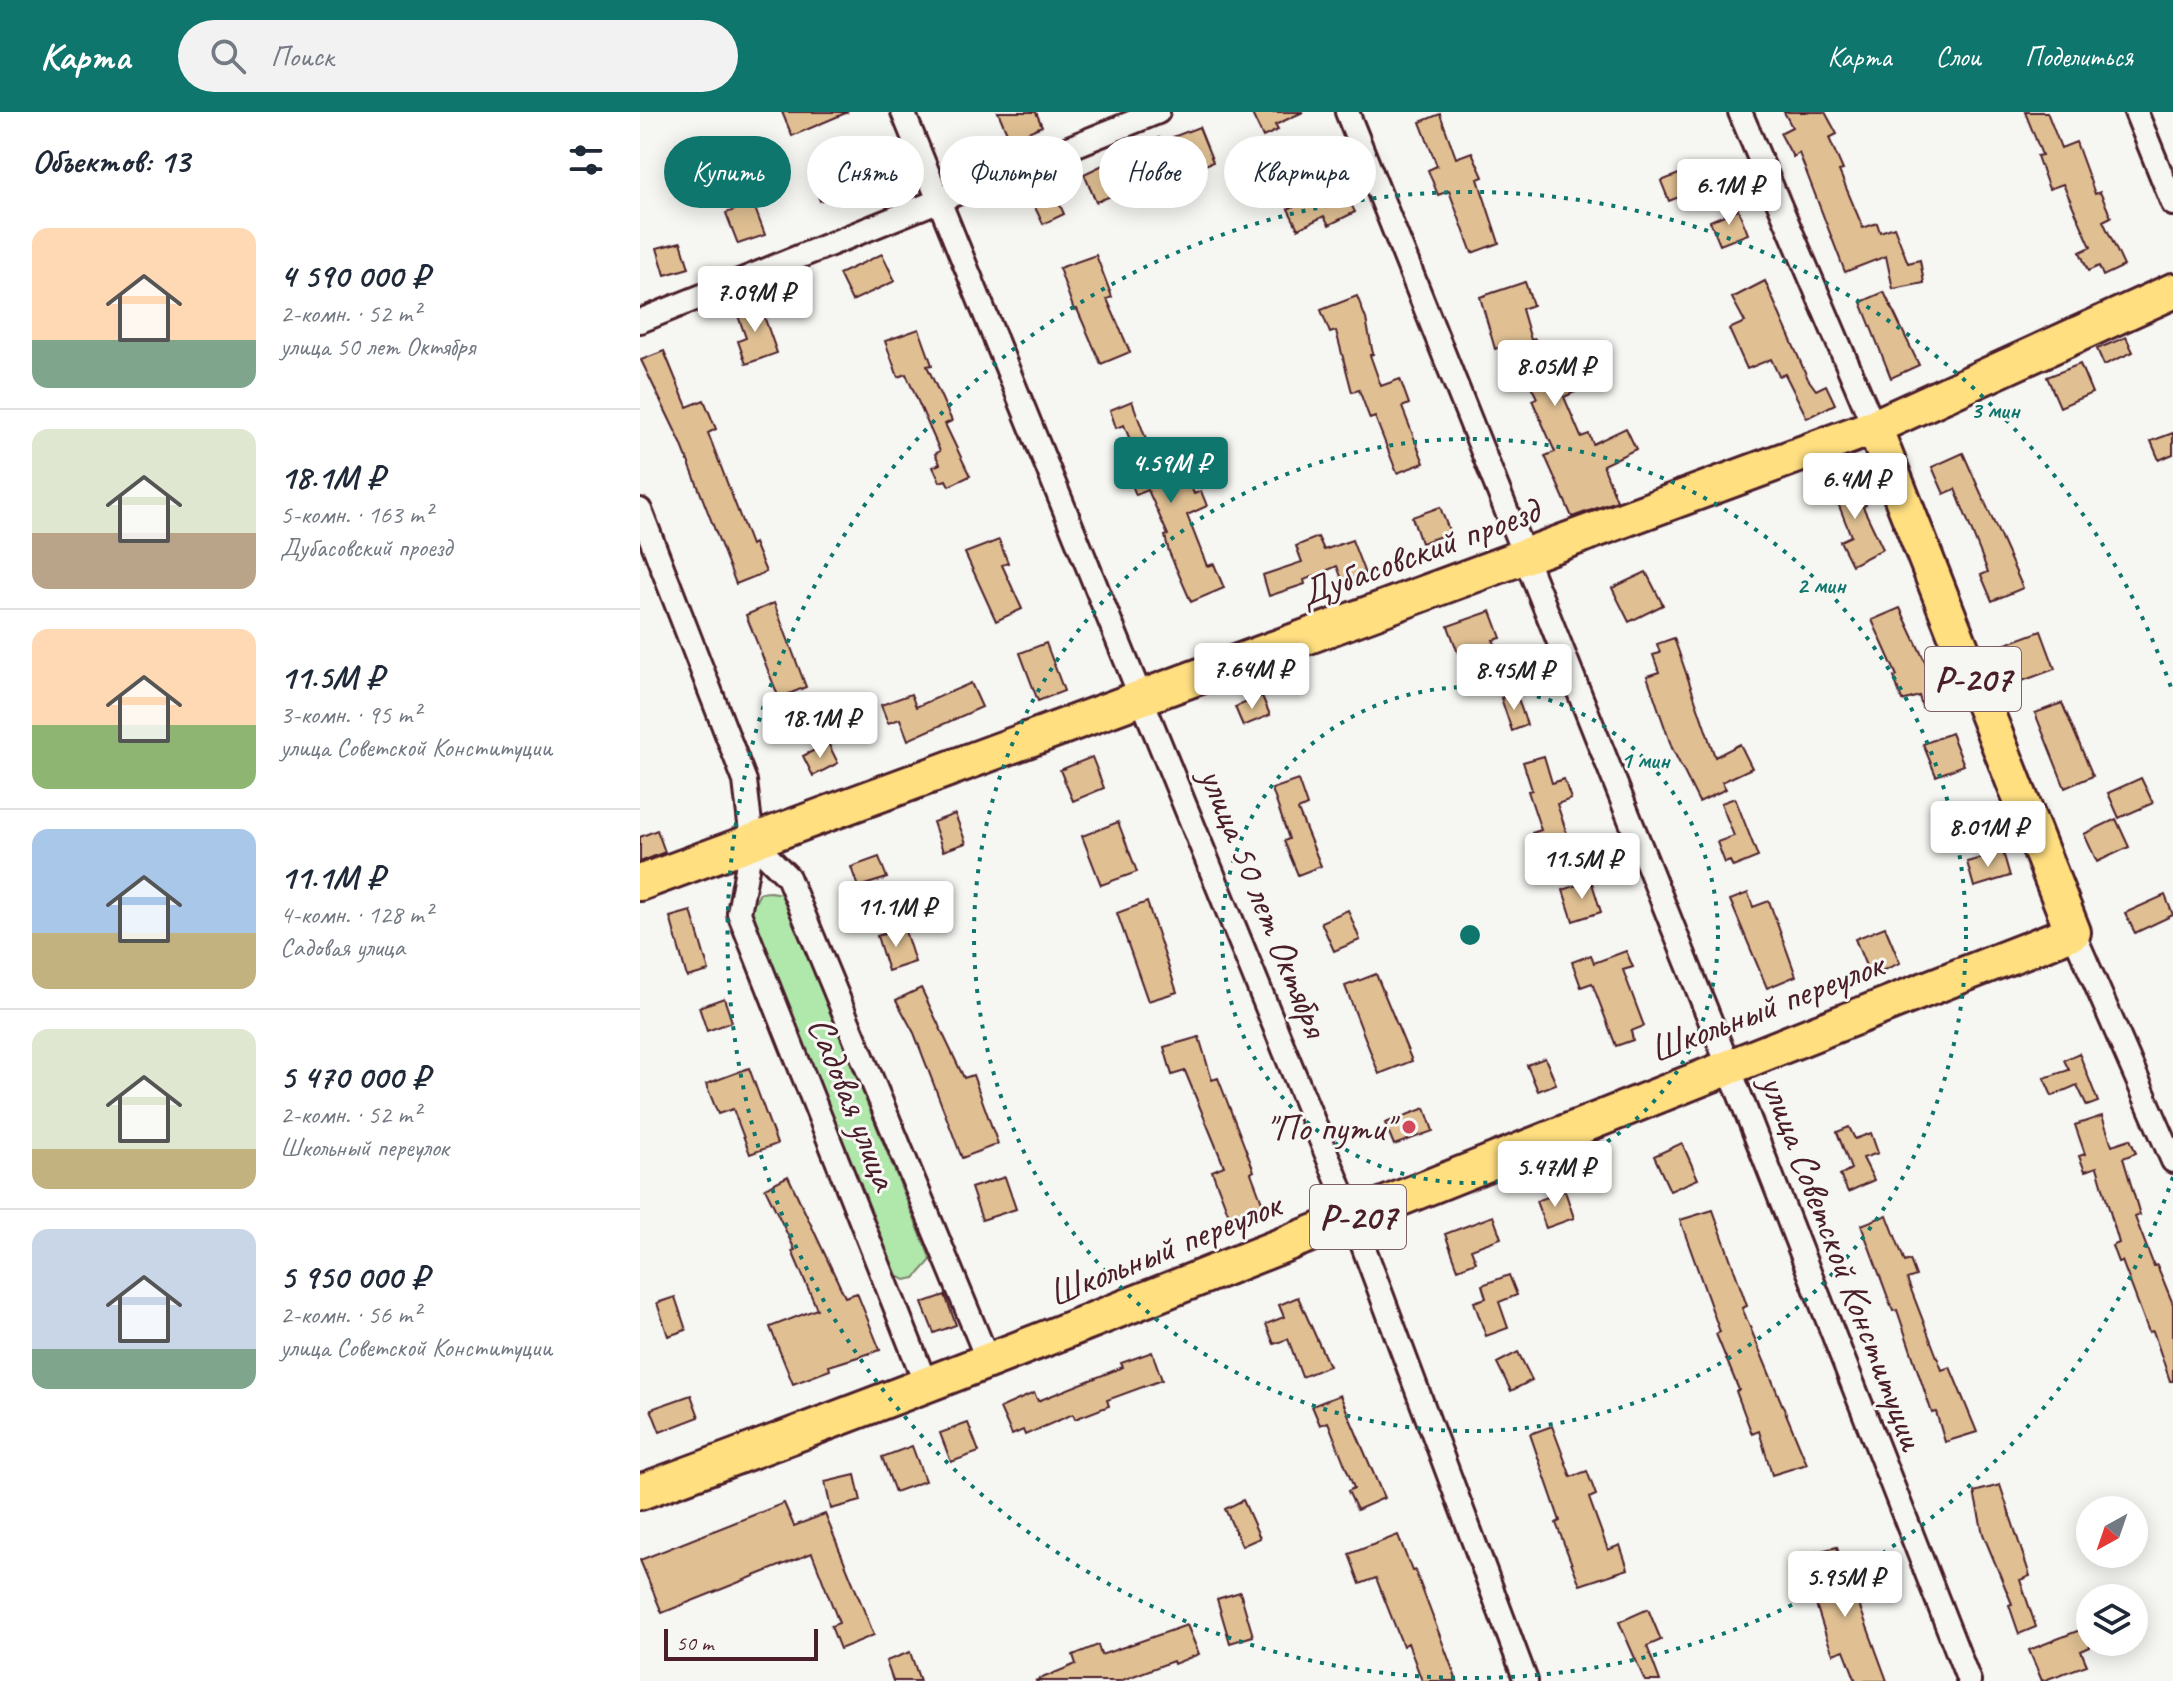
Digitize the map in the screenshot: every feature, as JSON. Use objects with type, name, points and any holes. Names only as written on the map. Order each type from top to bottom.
[{"type":"main road","name":"Дубасовский проезд","points":[[640,883],[1874,427],[2173,291]]},
{"type":"main road","name":"Р-207","points":[[1874,427],[2073,932]]},
{"type":"main road","name":"Школьный переулок","points":[[640,1492],[989,1363],[1353,1219],[1728,1065],[2073,932]]},
{"type":"street","name":"улица 50 лет Октября","points":[[903,112],[1353,1219],[1526,1681]]},
{"type":"street","points":[[640,321],[1158,112]]},
{"type":"street","name":"улица Советской Конституции","points":[[1347,112],[1728,1065],[1969,1681]]},
{"type":"street","points":[[1740,112],[1874,427]]},
{"type":"street","points":[[2136,112],[2173,204]]},
{"type":"street","name":"Садовая улица","points":[[640,510],[745,781],[752,841],[739,913],[927,1387]]},
{"type":"street","name":"Садовая улица","points":[[752,841],[788,877],[989,1363]]},
{"type":"street","points":[[2073,932],[2173,1161]]},
{"type":"green space","points":[[760,893],[782,894],[931,1260],[915,1278],[905,1280],[893,1274],[749,914]]},
{"type":"building","points":[[782,112],[848,112],[792,136]]},
{"type":"building","points":[[998,112],[1036,112],[1042,126],[1019,136],[1008,136]]},
{"type":"building","points":[[1251,112],[1303,112],[1275,125],[1278,130],[1263,136]]},
{"type":"building","points":[[1784,112],[1825,112],[1837,134],[1829,138],[1843,170],[1839,171],[1863,228],[1877,223],[1880,232],[1894,227],[1908,263],[1920,260],[1924,283],[1893,289],[1886,256],[1845,272],[1799,153],[1793,157],[1780,133],[1792,127]]},
{"type":"building","points":[[2025,112],[2047,112],[2061,148],[2076,142],[2095,194],[2100,192],[2111,217],[2103,221],[2124,266],[2103,276],[2099,266],[2088,271],[2080,252],[2091,247],[2063,184],[2049,189],[2037,156],[2042,155]]},
{"type":"building","points":[[1440,114],[1456,158],[1472,152],[1483,177],[1478,179],[1499,243],[1472,253],[1449,191],[1438,195],[1428,170],[1437,166],[1420,122]]},
{"type":"building","points":[[1199,127],[1203,136],[1176,136]]},
{"type":"building","points":[[1099,167],[1099,201],[1096,202],[1084,174]]},
{"type":"building","points":[[1689,170],[1697,190],[1669,201],[1661,181]]},
{"type":"building","points":[[740,208],[755,208],[765,235],[738,244],[726,213]]},
{"type":"building","points":[[1035,208],[1061,208],[1064,214],[1043,224]]},
{"type":"building","points":[[1353,208],[1355,212],[1329,225],[1324,216],[1298,229],[1288,209]]},
{"type":"building","points":[[1738,209],[1748,234],[1720,245],[1710,221]]},
{"type":"building","points":[[681,242],[689,268],[665,275],[657,248]]},
{"type":"building","points":[[882,254],[895,281],[852,301],[839,274]]},
{"type":"building","points":[[1096,255],[1112,297],[1107,299],[1130,352],[1101,364],[1077,309],[1074,310],[1059,268]]},
{"type":"building","points":[[1765,281],[1808,379],[1816,390],[1826,385],[1835,404],[1807,418],[1785,374],[1779,376],[1771,359],[1747,369],[1729,329],[1745,322],[1732,298]]},
{"type":"building","points":[[1525,282],[1533,305],[1522,309],[1531,340],[1535,339],[1552,380],[1558,377],[1560,382],[1570,377],[1577,391],[1564,397],[1581,437],[1589,434],[1593,444],[1626,428],[1636,449],[1603,465],[1617,501],[1572,517],[1545,456],[1555,452],[1532,400],[1537,398],[1522,368],[1512,372],[1501,347],[1495,349],[1480,297]]},
{"type":"building","points":[[1884,292],[1919,365],[1891,378],[1861,302]]},
{"type":"building","points":[[1357,296],[1366,319],[1373,354],[1370,355],[1381,386],[1400,379],[1409,404],[1402,407],[1424,463],[1397,473],[1375,417],[1370,419],[1359,390],[1352,392],[1336,331],[1330,333],[1321,310]]},
{"type":"building","points":[[759,302],[777,353],[746,364],[738,341],[746,338],[736,310]]},
{"type":"building","points":[[919,329],[932,365],[927,366],[952,421],[945,424],[970,476],[949,486],[946,480],[940,482],[933,467],[940,464],[935,454],[940,451],[906,374],[898,377],[885,341]]},
{"type":"building","points":[[2126,337],[2133,352],[2104,365],[2097,349]]},
{"type":"building","points":[[664,351],[687,407],[704,400],[716,429],[708,433],[751,545],[754,543],[766,572],[736,584],[681,443],[641,360]]},
{"type":"building","points":[[2080,364],[2092,393],[2060,407],[2047,377]]},
{"type":"building","points":[[1132,401],[1147,442],[1154,440],[1159,452],[1174,446],[1194,494],[1201,491],[1207,506],[1187,515],[1207,566],[1214,564],[1224,588],[1191,602],[1169,552],[1165,536],[1168,535],[1148,490],[1136,495],[1130,480],[1144,474],[1124,425],[1116,428],[1110,410]]},
{"type":"building","points":[[2173,433],[2173,454],[2159,460],[2151,441]]},
{"type":"building","points":[[1963,453],[2023,588],[1992,601],[1981,575],[1988,572],[1955,489],[1944,494],[1932,467]]},
{"type":"building","points":[[1853,474],[1866,505],[1863,507],[1883,549],[1852,565],[1840,541],[1851,536],[1830,483]]},
{"type":"building","points":[[1440,507],[1450,533],[1421,543],[1412,517]]},
{"type":"building","points":[[1318,537],[1324,550],[1352,540],[1365,574],[1343,582],[1337,566],[1304,580],[1305,584],[1269,596],[1263,575],[1302,562],[1296,546]]},
{"type":"building","points":[[999,540],[1008,563],[1002,565],[1022,609],[996,621],[965,553]]},
{"type":"building","points":[[1646,572],[1663,605],[1629,622],[1612,588]]},
{"type":"building","points":[[774,603],[806,687],[779,698],[746,615]]},
{"type":"building","points":[[1900,608],[1927,666],[1932,664],[1944,700],[1922,707],[1919,696],[1902,701],[1894,677],[1897,676],[1872,620]]},
{"type":"building","points":[[1491,611],[1501,638],[1493,640],[1506,665],[1476,680],[1462,652],[1458,653],[1448,626]]},
{"type":"building","points":[[2041,631],[2055,669],[2014,684],[2000,646]]},
{"type":"building","points":[[1674,638],[1715,757],[1740,744],[1752,768],[1722,782],[1726,789],[1699,802],[1672,748],[1647,676],[1659,672],[1653,655],[1660,653],[1657,644]]},
{"type":"building","points":[[1046,643],[1064,691],[1038,701],[1020,653]]},
{"type":"building","points":[[971,683],[982,707],[908,740],[900,719],[888,723],[881,705],[911,694],[916,707]]},
{"type":"building","points":[[1516,693],[1527,725],[1512,731],[1501,698]]},
{"type":"building","points":[[1262,696],[1270,715],[1243,726],[1235,707]]},
{"type":"building","points":[[2062,703],[2093,776],[2065,788],[2035,713]]},
{"type":"building","points":[[1951,733],[1964,765],[1936,776],[1923,744]]},
{"type":"building","points":[[828,743],[838,763],[813,776],[803,756]]},
{"type":"building","points":[[1544,756],[1552,783],[1564,779],[1571,799],[1557,804],[1571,845],[1539,855],[1532,833],[1541,830],[1528,791],[1532,790],[1523,762]]},
{"type":"building","points":[[1092,757],[1104,788],[1073,801],[1060,770]]},
{"type":"building","points":[[2141,778],[2153,803],[2119,818],[2108,793]]},
{"type":"building","points":[[1298,780],[1307,806],[1298,810],[1321,866],[1298,875],[1284,841],[1289,839],[1272,789]]},
{"type":"building","points":[[1735,798],[1758,857],[1733,867],[1730,861],[1725,863],[1717,842],[1734,836],[1721,803]]},
{"type":"building","points":[[955,814],[966,843],[943,851],[933,822]]},
{"type":"building","points":[[2116,819],[2129,847],[2097,862],[2084,834]]},
{"type":"building","points":[[1118,822],[1137,872],[1101,885],[1082,836]]},
{"type":"building","points":[[657,830],[665,852],[640,862],[640,837]]},
{"type":"building","points":[[2003,852],[2010,876],[1974,887],[1967,862]]},
{"type":"building","points":[[879,857],[887,878],[858,887],[851,867]]},
{"type":"building","points":[[1591,880],[1601,912],[1573,921],[1563,890]]},
{"type":"building","points":[[1748,893],[1753,907],[1769,901],[1796,976],[1767,988],[1730,900]]},
{"type":"building","points":[[2165,895],[2173,915],[2135,933],[2125,913]]},
{"type":"building","points":[[1147,902],[1177,992],[1148,1001],[1117,913]]},
{"type":"building","points":[[1348,910],[1360,940],[1334,951],[1321,922]]},
{"type":"building","points":[[691,911],[709,971],[687,977],[670,917]]},
{"type":"building","points":[[1885,927],[1900,963],[1870,976],[1855,939]]},
{"type":"building","points":[[904,928],[915,962],[888,971],[877,936]]},
{"type":"building","points":[[1626,951],[1633,967],[1623,970],[1644,1026],[1631,1031],[1633,1040],[1616,1046],[1592,983],[1581,987],[1572,962],[1591,955],[1594,963]]},
{"type":"building","points":[[1376,974],[1412,1061],[1379,1074],[1345,986]]},
{"type":"building","points":[[921,988],[964,1078],[973,1075],[998,1144],[962,1158],[914,1033],[896,1000]]},
{"type":"building","points":[[724,998],[732,1022],[707,1031],[699,1007]]},
{"type":"building","points":[[1199,1037],[1212,1080],[1218,1078],[1254,1171],[1251,1173],[1265,1210],[1232,1223],[1212,1171],[1224,1166],[1185,1071],[1172,1075],[1164,1047]]},
{"type":"building","points":[[2079,1053],[2098,1102],[2087,1106],[2077,1085],[2052,1096],[2044,1078],[2069,1070],[2064,1060]]},
{"type":"building","points":[[1545,1058],[1556,1084],[1538,1091],[1527,1065]]},
{"type":"building","points":[[749,1068],[777,1144],[750,1154],[733,1109],[718,1114],[706,1084]]},
{"type":"building","name":"\"По пути\"","points":[[1425,1108],[1433,1131],[1394,1145],[1385,1123]]},
{"type":"building","points":[[2102,1116],[2112,1145],[2130,1139],[2136,1153],[2123,1158],[2140,1215],[2135,1217],[2173,1304],[2173,1381],[2170,1381],[2153,1331],[2149,1332],[2122,1261],[2118,1262],[2112,1246],[2119,1243],[2097,1167],[2085,1171],[2079,1156],[2085,1154],[2075,1125]]},
{"type":"building","points":[[1849,1127],[1855,1139],[1871,1133],[1878,1153],[1863,1158],[1874,1180],[1848,1192],[1840,1175],[1851,1169],[1837,1132]]},
{"type":"building","points":[[1682,1143],[1698,1179],[1670,1191],[1654,1156]]},
{"type":"building","points":[[788,1176],[845,1297],[857,1293],[880,1350],[829,1366],[830,1370],[793,1384],[770,1327],[817,1309],[792,1251],[795,1250],[765,1188]]},
{"type":"building","points":[[1005,1177],[1016,1209],[982,1220],[971,1188]]},
{"type":"building","points":[[1565,1191],[1574,1218],[1546,1228],[1536,1201]]},
{"type":"building","points":[[1713,1210],[1747,1306],[1742,1308],[1807,1464],[1772,1475],[1759,1431],[1752,1434],[1736,1391],[1739,1390],[1716,1334],[1720,1332],[1680,1220]]},
{"type":"building","points":[[1887,1215],[1905,1262],[1910,1260],[1916,1276],[1907,1279],[1942,1370],[1950,1367],[1977,1432],[1945,1442],[1936,1412],[1932,1413],[1897,1310],[1893,1311],[1861,1225]]},
{"type":"building","points":[[1493,1216],[1501,1238],[1471,1249],[1476,1262],[1458,1269],[1445,1234]]},
{"type":"building","points":[[1509,1275],[1517,1295],[1499,1302],[1508,1328],[1486,1336],[1474,1302],[1486,1298],[1482,1285]]},
{"type":"building","points":[[945,1295],[956,1325],[934,1333],[922,1303]]},
{"type":"building","points":[[675,1297],[686,1330],[668,1336],[657,1303]]},
{"type":"building","points":[[1298,1297],[1329,1366],[1302,1377],[1288,1339],[1274,1344],[1266,1324],[1284,1317],[1279,1305]]},
{"type":"building","points":[[1152,1352],[1162,1380],[1107,1400],[1109,1406],[1075,1419],[1073,1414],[1025,1435],[1023,1430],[1012,1435],[1000,1408],[1034,1393],[1038,1401]]},
{"type":"building","points":[[1518,1352],[1532,1380],[1511,1391],[1497,1363]]},
{"type":"building","points":[[691,1395],[699,1417],[660,1432],[651,1409]]},
{"type":"building","points":[[1340,1395],[1384,1498],[1357,1510],[1348,1491],[1354,1488],[1328,1422],[1320,1425],[1312,1406]]},
{"type":"building","points":[[968,1423],[979,1452],[951,1462],[940,1433]]},
{"type":"building","points":[[1552,1426],[1571,1477],[1587,1471],[1596,1495],[1589,1498],[1608,1550],[1620,1545],[1628,1569],[1580,1585],[1556,1523],[1560,1521],[1530,1434]]},
{"type":"building","points":[[912,1446],[925,1481],[895,1492],[882,1457]]},
{"type":"building","points":[[855,1475],[861,1501],[831,1509],[825,1482]]},
{"type":"building","points":[[2000,1485],[2030,1576],[2020,1580],[2036,1627],[2019,1634],[2009,1605],[2012,1604],[1983,1534],[1974,1492]]},
{"type":"building","points":[[1243,1500],[1260,1538],[1242,1546],[1225,1509]]},
{"type":"building","points":[[784,1503],[794,1526],[825,1514],[874,1635],[840,1649],[831,1626],[839,1623],[812,1553],[662,1613],[640,1560]]},
{"type":"building","points":[[1398,1535],[1412,1571],[1415,1570],[1457,1681],[1422,1681],[1408,1643],[1403,1646],[1376,1578],[1360,1584],[1349,1554]]},
{"type":"building","points":[[1837,1547],[1849,1593],[1854,1591],[1887,1681],[1856,1681],[1844,1650],[1833,1654],[1826,1636],[1816,1604],[1824,1601],[1812,1553]]},
{"type":"building","points":[[1240,1592],[1253,1636],[1230,1643],[1217,1599]]},
{"type":"building","points":[[1648,1609],[1661,1640],[1647,1646],[1660,1681],[1645,1681],[1619,1622]]},
{"type":"building","points":[[1187,1625],[1199,1654],[1174,1664],[1173,1661],[1120,1681],[1035,1681],[1076,1664],[1073,1655],[1098,1645],[1101,1655]]},
{"type":"building","points":[[2076,1632],[2076,1656],[2083,1656],[2087,1665],[2042,1681],[2029,1650]]},
{"type":"building","points":[[910,1652],[920,1681],[893,1681],[886,1661]]},
{"type":"place","name":"\"По пути\"","points":[[1409,1127]]}]
